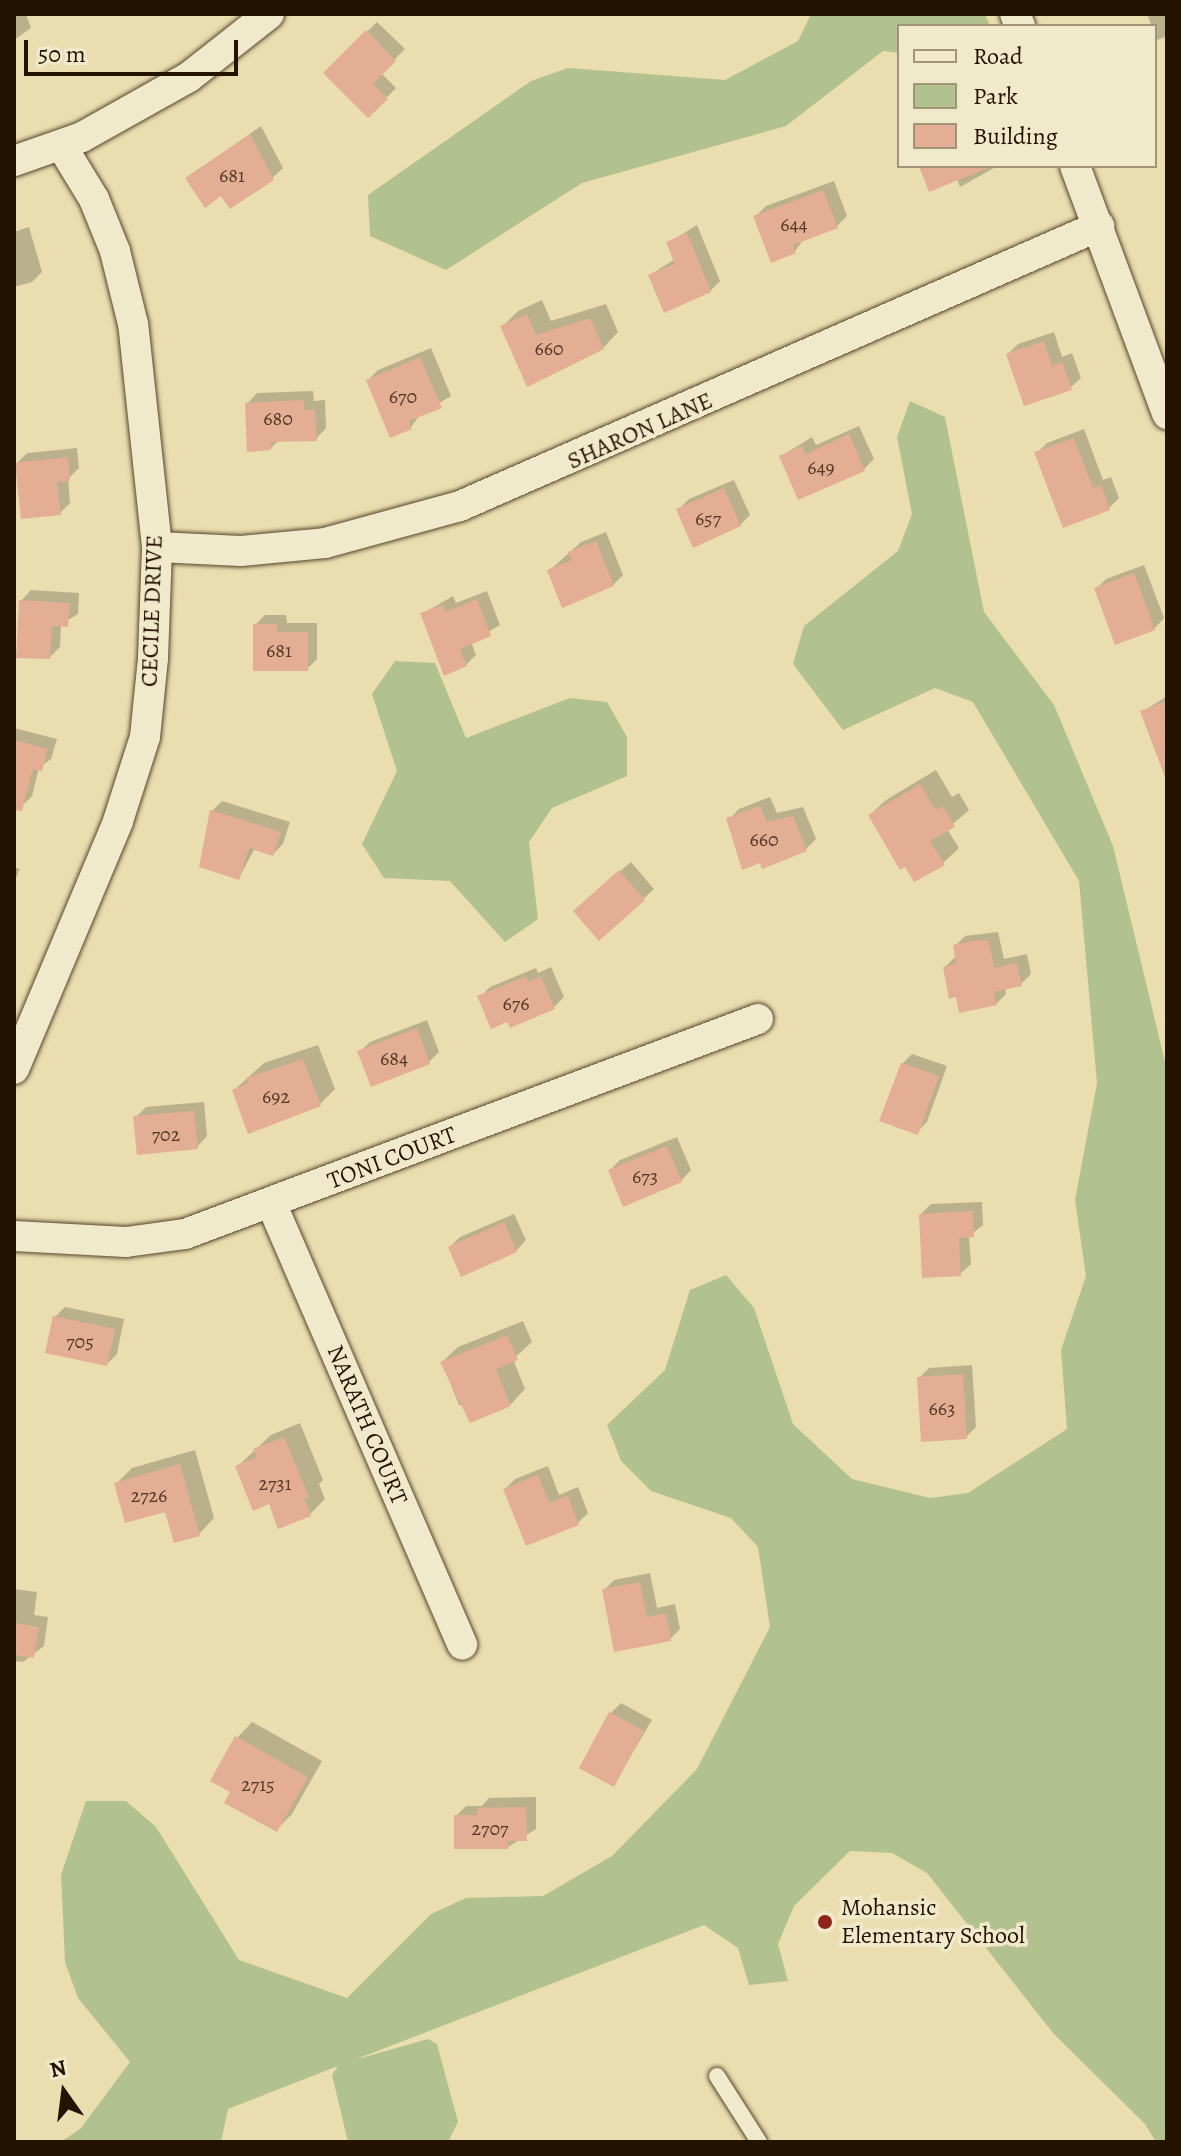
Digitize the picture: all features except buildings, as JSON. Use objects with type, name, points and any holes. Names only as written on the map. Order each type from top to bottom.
[{"type":"street","points":[[14,161],[61,145],[189,77],[269,14]]},
{"type":"street","name":"CECILE DRIVE","points":[[14,1069],[118,821],[145,737],[157,547],[133,324],[115,251],[94,199],[61,145]]},
{"type":"street","points":[[1076,168],[1167,414]]},
{"type":"street","name":"SHARON LANE","points":[[157,547],[241,551],[325,543],[460,506],[1099,226]]},
{"type":"street","name":"TONI COURT","points":[[14,1236],[126,1242],[185,1234],[272,1205],[758,1019]]},
{"type":"street","name":"NARATH COURT","points":[[272,1205],[462,1645]]},
{"type":"lane","points":[[717,2076],[759,2142]]},
{"type":"green space","points":[[811,14],[985,14],[989,24],[897,24],[897,53],[883,51],[786,126],[582,183],[446,270],[370,236],[368,195],[531,81],[568,68],[725,80],[798,41]]},
{"type":"green space","points":[[910,401],[945,417],[984,612],[1054,705],[1113,846],[1167,1070],[1167,2142],[1156,2142],[1145,2124],[1053,2033],[927,1873],[892,1853],[850,1851],[794,1906],[778,1944],[788,1981],[749,1985],[738,1948],[704,1925],[354,2060],[428,2039],[437,2044],[458,2122],[448,2142],[348,2142],[332,2075],[338,2066],[228,2109],[221,2142],[61,2142],[81,2128],[130,2062],[78,1998],[65,1962],[61,1875],[86,1801],[126,1801],[156,1827],[239,1960],[347,1998],[431,1914],[466,1898],[543,1896],[612,1856],[697,1769],[770,1627],[758,1547],[731,1518],[651,1491],[621,1461],[607,1425],[665,1370],[690,1290],[726,1275],[754,1308],[793,1424],[852,1479],[930,1498],[968,1493],[1067,1429],[1061,1350],[1086,1276],[1075,1200],[1097,1083],[1079,881],[973,702],[935,688],[843,730],[793,664],[804,626],[898,551],[912,514],[897,437]]},
{"type":"green space","points":[[395,661],[435,663],[466,738],[570,698],[607,702],[627,737],[627,776],[552,808],[529,842],[538,919],[505,942],[450,881],[384,878],[362,844],[397,771],[372,694]]},
{"type":"place","name":"Mohansic Elementary School","points":[[825,1922]]}]
